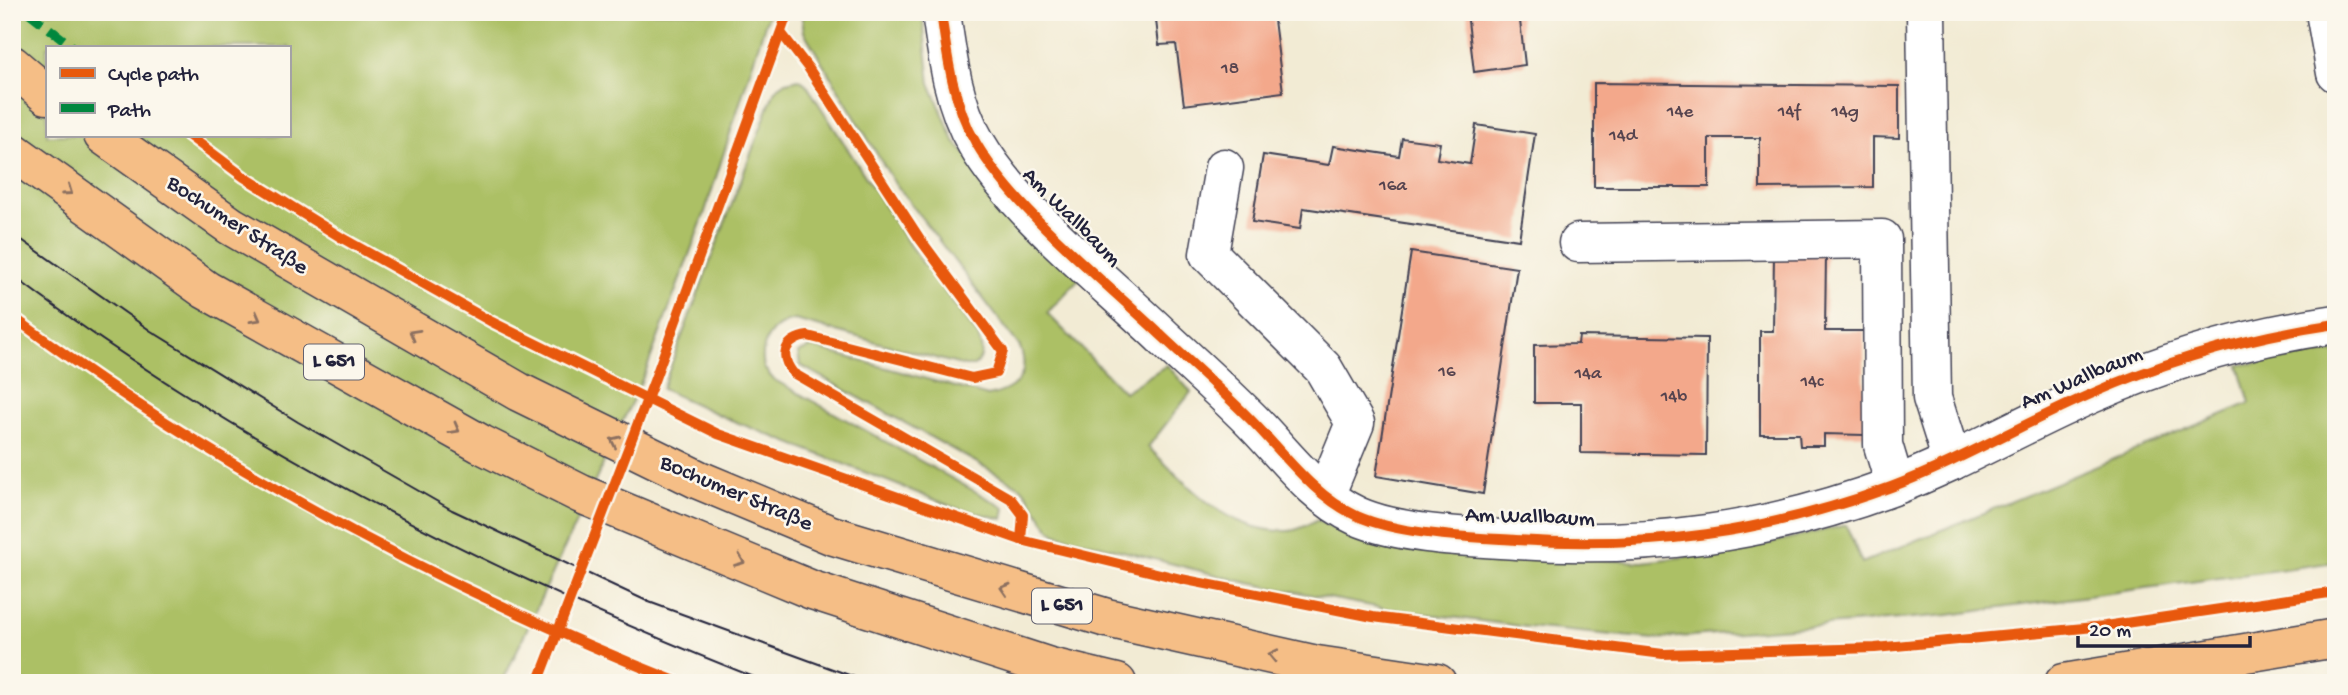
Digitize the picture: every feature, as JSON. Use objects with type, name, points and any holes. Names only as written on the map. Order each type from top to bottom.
[{"type":"main road","points":[[12,65],[46,94]]},
{"type":"main road","name":"Bochumer Straße","points":[[104,136],[231,226],[376,313],[519,392],[699,480],[831,535],[1107,618],[1317,665],[1437,683]]},
{"type":"main road","name":"L 651","points":[[12,151],[206,290],[481,444],[581,494],[812,590],[1050,667],[1117,683]]},
{"type":"main road","points":[[2064,683],[2336,638]]},
{"type":"street","name":"Am Wallbaum","points":[[941,12],[949,71],[974,141],[1014,195],[1251,420],[1325,496],[1357,516],[1435,533],[1576,544],[1668,539],[1757,528],[1833,508],[1895,485],[1952,461],[2091,394],[2162,367],[2242,342],[2336,324]]},
{"type":"street","points":[[1926,12],[1932,398],[1952,461]]},
{"type":"street","points":[[2325,12],[2336,73]]},
{"type":"street","points":[[1224,168],[1209,254],[1323,368],[1355,424],[1325,496]]},
{"type":"street","points":[[1578,243],[1882,239],[1883,445],[1895,485]]},
{"type":"green space","points":[[12,12],[769,12],[704,215],[645,373],[502,683],[12,683]]},
{"type":"green space","points":[[801,12],[922,12],[930,83],[954,141],[1079,279],[1047,313],[1124,392],[1167,365],[1191,392],[1148,447],[1210,504],[1246,524],[1266,530],[1288,531],[1300,529],[1318,520],[1350,537],[1422,550],[1642,562],[1741,550],[1846,525],[1862,563],[2250,403],[2239,365],[2336,352],[2336,562],[1949,615],[1654,639],[1527,627],[1382,608],[1248,583],[1056,534],[1045,523],[1021,487],[800,365],[798,353],[811,347],[988,396],[1013,386],[1022,374],[1023,366],[1020,347],[892,179],[804,32]]},
{"type":"green space","points":[[799,79],[806,84],[910,246],[978,336],[982,352],[974,366],[965,366],[795,320],[779,326],[769,336],[763,351],[764,368],[773,379],[1005,508],[1003,519],[956,508],[726,418],[662,389],[775,90],[786,82]]},
{"type":"building","points":[[1155,12],[1273,12],[1283,92],[1184,105],[1176,44],[1159,45]]},
{"type":"building","points":[[1467,12],[1519,12],[1525,65],[1474,72]]},
{"type":"building","points":[[1594,83],[1899,86],[1899,138],[1873,137],[1873,187],[1760,188],[1760,138],[1709,138],[1709,187],[1594,187]]},
{"type":"building","points":[[1476,125],[1535,134],[1519,240],[1303,208],[1300,229],[1252,222],[1263,155],[1329,165],[1333,146],[1399,156],[1402,138],[1440,143],[1437,159],[1470,164]]},
{"type":"building","points":[[1411,252],[1517,268],[1483,494],[1376,476]]},
{"type":"building","points":[[1774,254],[1826,254],[1825,331],[1864,331],[1864,435],[1824,434],[1824,446],[1800,446],[1799,434],[1760,434],[1760,331],[1773,331]]},
{"type":"building","points":[[1579,336],[1707,338],[1706,455],[1581,453],[1581,403],[1534,403],[1534,345],[1578,344]]},
{"type":"tram line","points":[[12,233],[151,331],[298,422],[452,510],[649,602],[871,683]]},
{"type":"tram line","points":[[12,275],[99,338],[189,397],[376,505],[570,600],[769,683]]},
{"type":"marked path","points":[[28,12],[72,46]]},
{"type":"cycle path","points":[[538,683],[654,381],[788,12]]},
{"type":"cycle path","points":[[941,12],[952,79],[968,128],[993,169],[1014,195],[1063,245],[1239,409],[1326,497],[1357,516],[1393,527],[1456,536],[1613,542],[1707,534],[1752,526],[1798,516],[1891,487],[1942,466],[2091,394],[2150,370],[2242,342],[2336,324]]},
{"type":"cycle path","points":[[782,34],[809,69],[920,239],[1003,351],[996,373],[972,378],[808,336],[794,340],[787,348],[785,354],[788,366],[793,373],[1011,499],[1023,515],[1021,540]]},
{"type":"cycle path","points":[[189,136],[244,177],[342,238],[490,321],[718,434],[1021,540],[1181,579],[1373,617],[1663,654],[1875,648],[2105,626],[2336,592]]},
{"type":"cycle path","points":[[12,316],[170,425],[334,521],[504,607],[680,683]]}]
